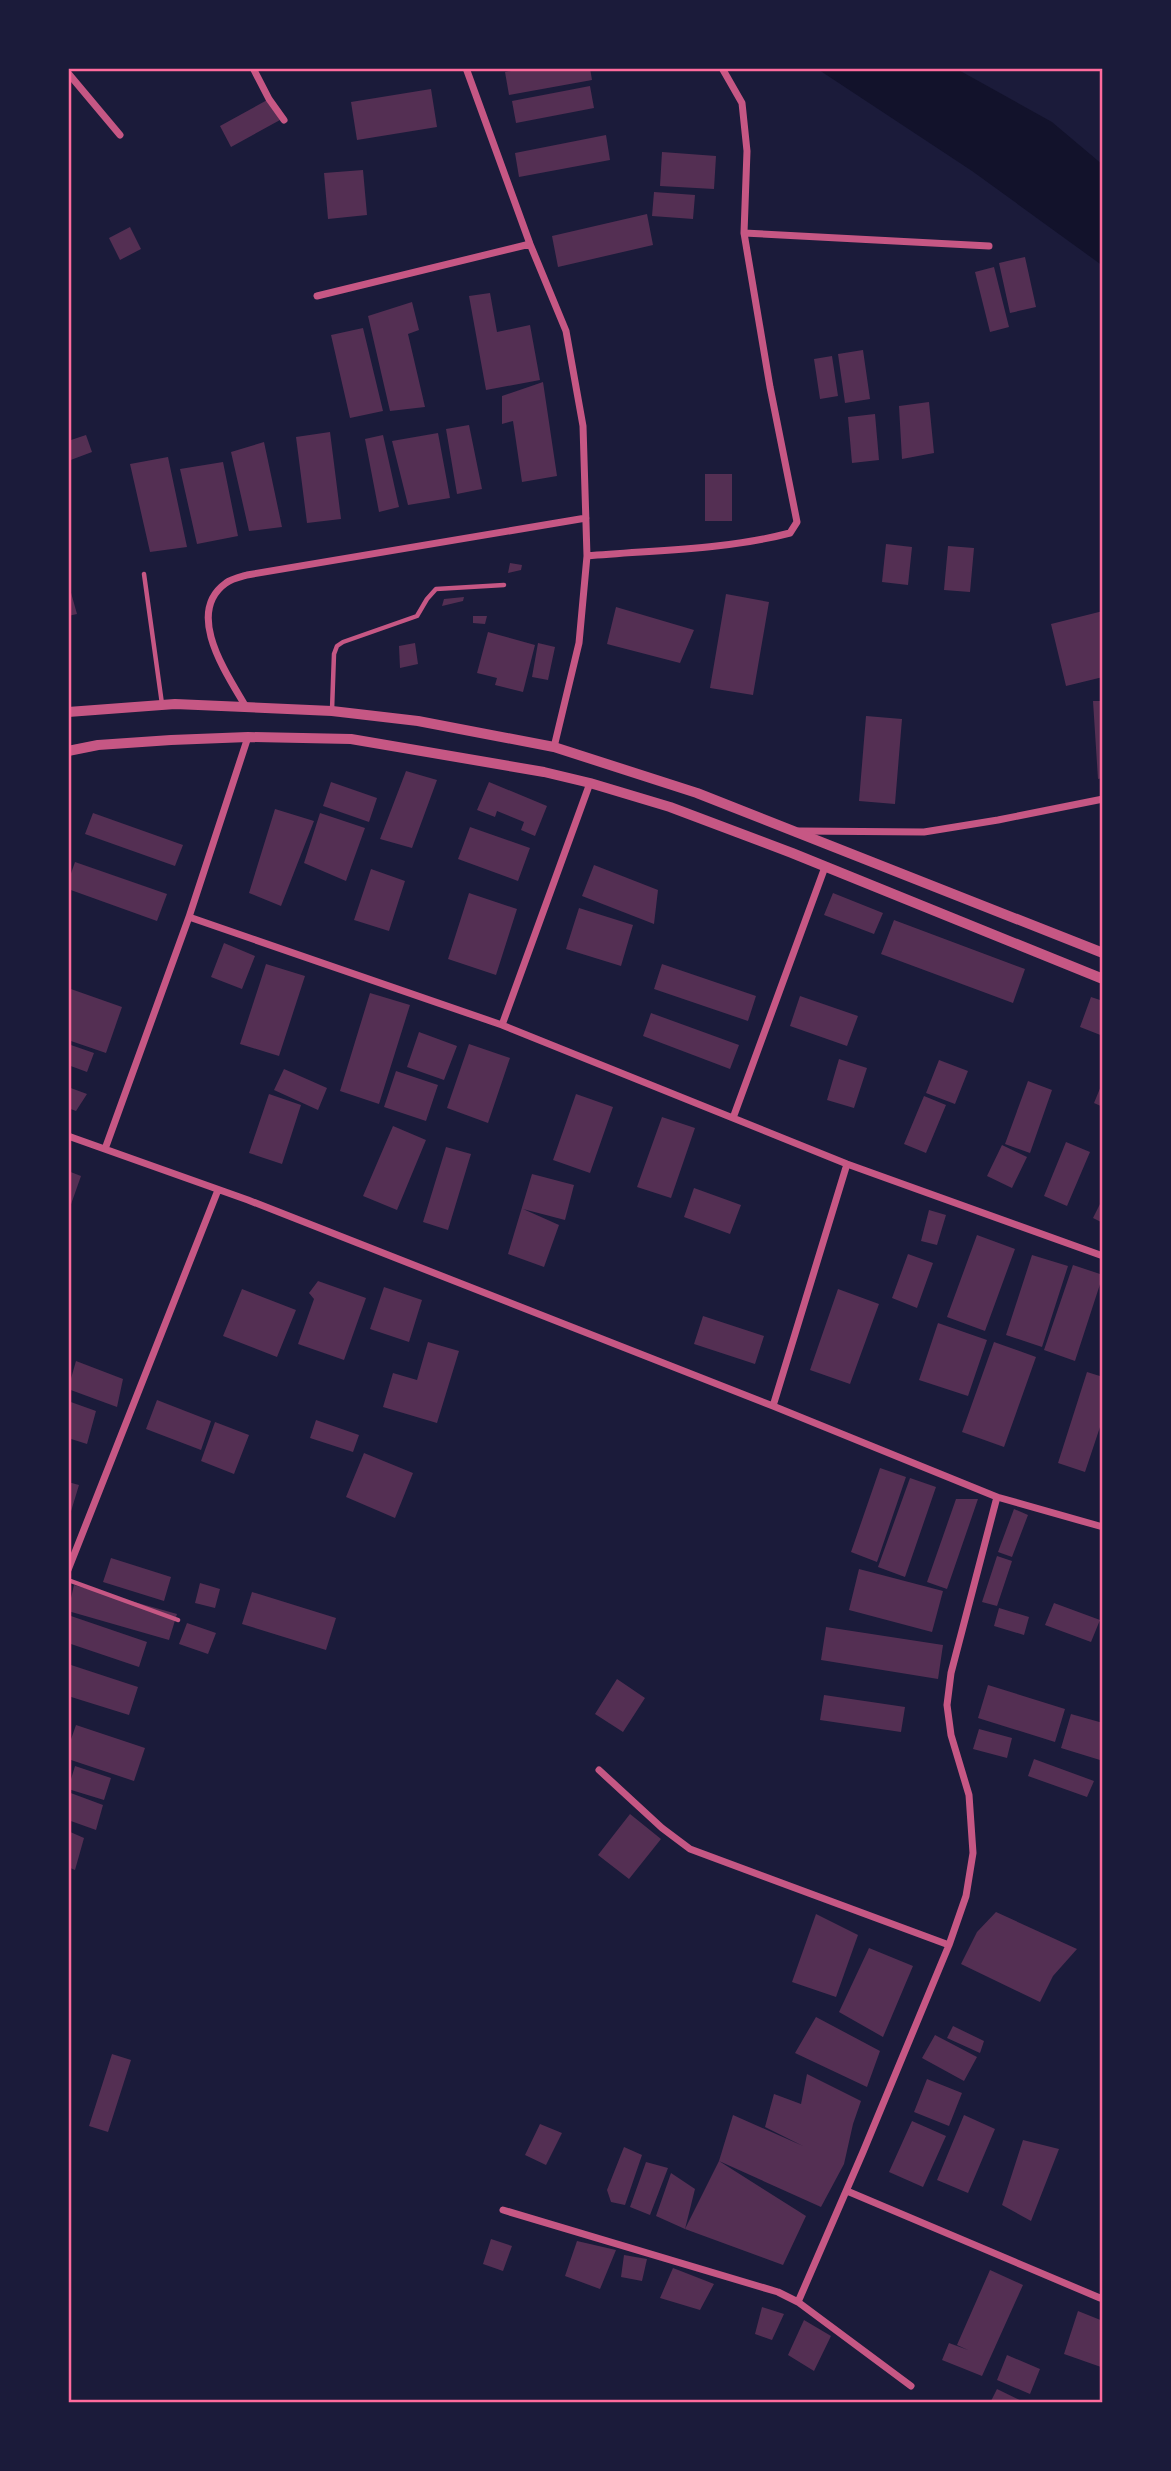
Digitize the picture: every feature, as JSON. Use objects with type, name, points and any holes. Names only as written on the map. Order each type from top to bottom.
[{"type":"street","points":[[253,68],[269,99],[284,120]]},
{"type":"street","points":[[466,68],[530,244],[566,331],[583,426],[587,556],[579,643],[554,747]]},
{"type":"street","points":[[587,556],[776,537],[790,533],[797,522],[770,387],[744,233],[747,151],[742,103],[722,68]]},
{"type":"street","points":[[68,73],[120,135]]},
{"type":"street","points":[[744,233],[989,246]]},
{"type":"street","points":[[317,296],[530,244]]},
{"type":"street","points":[[246,707],[225,671],[206,625],[211,601],[226,583],[247,575],[586,518]]},
{"type":"street","points":[[68,712],[162,705],[332,711],[418,721],[554,747],[651,776],[796,830],[1103,953]]},
{"type":"street","points":[[68,751],[97,745],[247,737],[351,739],[544,772],[670,807],[1103,979]]},
{"type":"street","points":[[105,1149],[189,917],[247,737]]},
{"type":"street","points":[[502,1025],[590,783]]},
{"type":"street","points":[[796,830],[924,832],[1103,799]]},
{"type":"street","points":[[733,1118],[825,867]]},
{"type":"street","points":[[189,917],[502,1025],[847,1164],[1103,1256]]},
{"type":"street","points":[[68,1136],[218,1190],[773,1406],[997,1497],[1103,1527]]},
{"type":"street","points":[[773,1406],[847,1164]]},
{"type":"street","points":[[68,1570],[218,1190]]},
{"type":"street","points":[[798,2302],[949,1945],[966,1896],[973,1853],[969,1795],[951,1735],[947,1705],[951,1673],[997,1497]]},
{"type":"street","points":[[599,1770],[662,1828],[690,1849],[949,1945]]},
{"type":"street","points":[[847,2190],[1100,2298]]},
{"type":"street","points":[[503,2210],[778,2292],[798,2302],[911,2386]]},
{"type":"lane","points":[[144,574],[162,705]]},
{"type":"lane","points":[[332,711],[334,654],[337,646],[417,616],[436,589],[504,586]]},
{"type":"lane","points":[[68,1580],[178,1620]]},
{"type":"shaded area","points":[[816,68],[955,68],[1052,122],[1103,165],[1103,266],[972,171]]},
{"type":"building","points":[[527,68],[590,68],[592,80],[509,95],[505,72]]},
{"type":"building","points":[[590,86],[594,108],[516,123],[512,101]]},
{"type":"building","points":[[431,89],[437,127],[357,140],[351,102]]},
{"type":"building","points":[[269,99],[280,120],[231,147],[220,126]]},
{"type":"building","points":[[606,135],[610,160],[519,177],[515,153]]},
{"type":"building","points":[[662,152],[716,156],[714,189],[660,186]]},
{"type":"building","points":[[363,170],[367,215],[328,219],[324,173]]},
{"type":"building","points":[[654,192],[695,195],[693,219],[652,216]]},
{"type":"building","points":[[647,214],[653,245],[558,267],[552,236]]},
{"type":"building","points":[[130,227],[141,249],[120,260],[109,238]]},
{"type":"building","points":[[1025,257],[1036,307],[1010,313],[999,263]]},
{"type":"building","points":[[994,267],[1009,327],[990,332],[975,272]]},
{"type":"building","points":[[490,293],[497,332],[530,325],[540,380],[486,390],[469,296]]},
{"type":"building","points":[[412,302],[419,330],[408,334],[425,407],[390,411],[368,316]]},
{"type":"building","points":[[363,328],[383,411],[350,418],[331,335]]},
{"type":"building","points":[[863,350],[870,399],[845,403],[838,354]]},
{"type":"building","points":[[832,356],[838,396],[820,399],[814,359]]},
{"type":"building","points":[[543,382],[557,476],[522,482],[513,421],[502,424],[502,396]]},
{"type":"building","points":[[929,402],[934,453],[902,459],[899,406]]},
{"type":"building","points":[[875,414],[879,460],[852,463],[848,417]]},
{"type":"building","points":[[469,425],[482,489],[457,494],[446,429]]},
{"type":"building","points":[[330,432],[341,519],[307,523],[296,437]]},
{"type":"building","points":[[438,433],[450,498],[408,505],[392,441]]},
{"type":"building","points":[[86,435],[92,452],[68,461],[68,441]]},
{"type":"building","points":[[383,435],[399,507],[379,512],[365,439]]},
{"type":"building","points":[[264,442],[282,527],[249,531],[231,452]]},
{"type":"building","points":[[168,457],[187,547],[150,552],[130,464]]},
{"type":"building","points":[[223,462],[238,536],[197,544],[180,469]]},
{"type":"building","points":[[705,474],[732,474],[732,521],[705,521]]},
{"type":"building","points":[[886,544],[912,547],[908,585],[882,582]]},
{"type":"building","points":[[948,546],[974,548],[970,592],[944,590]]},
{"type":"building","points":[[510,563],[522,565],[521,570],[508,573]]},
{"type":"building","points":[[68,582],[77,614],[68,616]]},
{"type":"building","points":[[726,594],[769,602],[753,695],[710,688]]},
{"type":"building","points":[[464,597],[463,601],[442,606],[444,599]]},
{"type":"building","points":[[616,607],[694,630],[680,663],[607,644]]},
{"type":"building","points":[[1103,611],[1103,677],[1066,686],[1051,624]]},
{"type":"building","points":[[473,616],[487,616],[485,624],[473,623]]},
{"type":"building","points":[[488,632],[535,645],[523,692],[495,685],[497,678],[477,673]]},
{"type":"building","points":[[415,643],[418,664],[400,668],[399,646]]},
{"type":"building","points":[[538,643],[555,647],[548,680],[532,677]]},
{"type":"building","points":[[1093,701],[1103,701],[1103,778],[1098,779]]},
{"type":"building","points":[[866,716],[902,719],[895,804],[859,801]]},
{"type":"building","points":[[406,771],[437,780],[412,848],[380,839]]},
{"type":"building","points":[[331,782],[377,798],[369,822],[323,806]]},
{"type":"building","points":[[489,782],[547,806],[535,836],[521,830],[524,822],[497,811],[495,817],[477,810]]},
{"type":"building","points":[[275,809],[314,821],[281,906],[249,893]]},
{"type":"building","points":[[93,813],[183,845],[175,866],[85,834]]},
{"type":"building","points":[[320,813],[365,828],[346,881],[304,863]]},
{"type":"building","points":[[470,827],[530,848],[518,881],[458,859]]},
{"type":"building","points":[[75,862],[167,894],[157,921],[68,889]]},
{"type":"building","points":[[594,865],[658,890],[654,924],[582,896]]},
{"type":"building","points":[[371,869],[405,881],[389,931],[354,920]]},
{"type":"building","points":[[469,893],[517,909],[496,975],[448,959]]},
{"type":"building","points":[[833,893],[883,913],[874,934],[824,915]]},
{"type":"building","points":[[579,908],[633,925],[621,966],[566,949]]},
{"type":"building","points":[[894,920],[1025,969],[1013,1003],[881,954]]},
{"type":"building","points":[[224,943],[255,956],[242,989],[211,977]]},
{"type":"building","points":[[266,964],[305,976],[279,1056],[240,1044]]},
{"type":"building","points":[[662,964],[756,996],[748,1021],[654,989]]},
{"type":"building","points":[[68,988],[122,1007],[106,1053],[68,1040]]},
{"type":"building","points":[[370,993],[410,1005],[379,1104],[340,1091]]},
{"type":"building","points":[[800,996],[858,1016],[847,1046],[790,1026]]},
{"type":"building","points":[[1091,997],[1103,1001],[1103,1036],[1080,1027]]},
{"type":"building","points":[[651,1013],[739,1045],[730,1069],[643,1036]]},
{"type":"building","points":[[419,1032],[457,1046],[444,1080],[407,1067]]},
{"type":"building","points":[[68,1044],[94,1053],[87,1072],[68,1065]]},
{"type":"building","points":[[469,1044],[510,1058],[488,1123],[447,1108]]},
{"type":"building","points":[[839,1059],[867,1068],[854,1108],[827,1100]]},
{"type":"building","points":[[939,1060],[968,1071],[955,1104],[926,1093]]},
{"type":"building","points":[[284,1069],[327,1088],[318,1110],[274,1090]]},
{"type":"building","points":[[396,1071],[438,1085],[426,1121],[384,1107]]},
{"type":"building","points":[[1028,1081],[1052,1090],[1030,1153],[1005,1144]]},
{"type":"building","points":[[1103,1081],[1103,1107],[1094,1103]]},
{"type":"building","points":[[68,1087],[87,1094],[76,1111],[68,1108]]},
{"type":"building","points":[[269,1094],[301,1105],[282,1164],[249,1153]]},
{"type":"building","points":[[576,1094],[613,1107],[590,1173],[553,1160]]},
{"type":"building","points":[[924,1096],[946,1105],[926,1153],[904,1144]]},
{"type":"building","points":[[662,1117],[695,1128],[671,1198],[637,1187]]},
{"type":"building","points":[[393,1126],[426,1140],[397,1210],[363,1196]]},
{"type":"building","points":[[1066,1142],[1090,1152],[1067,1206],[1044,1196]]},
{"type":"building","points":[[1002,1145],[1027,1157],[1012,1188],[987,1176]]},
{"type":"building","points":[[446,1147],[471,1154],[448,1230],[423,1222]]},
{"type":"building","points":[[68,1171],[81,1176],[69,1210],[68,1210]]},
{"type":"building","points":[[532,1174],[574,1185],[565,1220],[523,1209],[559,1225],[544,1267],[508,1254]]},
{"type":"building","points":[[694,1188],[741,1205],[730,1234],[684,1217]]},
{"type":"building","points":[[1103,1198],[1103,1223],[1093,1218]]},
{"type":"building","points":[[929,1210],[946,1215],[937,1245],[921,1241]]},
{"type":"building","points":[[977,1235],[1015,1249],[985,1331],[947,1317]]},
{"type":"building","points":[[908,1254],[933,1263],[917,1308],[892,1298]]},
{"type":"building","points":[[1032,1255],[1068,1266],[1042,1347],[1006,1335]]},
{"type":"building","points":[[1073,1265],[1103,1275],[1075,1361],[1044,1350]]},
{"type":"building","points":[[318,1281],[366,1298],[344,1360],[298,1344],[314,1299],[309,1293]]},
{"type":"building","points":[[384,1287],[422,1300],[409,1342],[370,1329]]},
{"type":"building","points":[[242,1289],[296,1310],[277,1357],[223,1336]]},
{"type":"building","points":[[838,1289],[879,1304],[850,1384],[810,1370]]},
{"type":"building","points":[[703,1316],[764,1336],[755,1364],[694,1344]]},
{"type":"building","points":[[938,1323],[987,1340],[968,1396],[919,1380]]},
{"type":"building","points":[[428,1342],[459,1351],[437,1423],[383,1407],[393,1373],[417,1380]]},
{"type":"building","points":[[994,1342],[1036,1357],[1004,1447],[962,1432]]},
{"type":"building","points":[[76,1361],[123,1379],[117,1407],[68,1389]]},
{"type":"building","points":[[1087,1372],[1103,1377],[1103,1418],[1085,1472],[1058,1463]]},
{"type":"building","points":[[157,1400],[211,1421],[201,1450],[146,1429]]},
{"type":"building","points":[[68,1401],[96,1411],[87,1444],[68,1438]]},
{"type":"building","points":[[316,1420],[359,1435],[353,1452],[310,1438]]},
{"type":"building","points":[[215,1422],[249,1435],[234,1474],[201,1461]]},
{"type":"building","points":[[364,1453],[413,1473],[395,1518],[346,1497]]},
{"type":"building","points":[[880,1468],[906,1477],[877,1562],[851,1552]]},
{"type":"building","points":[[910,1478],[936,1487],[905,1577],[878,1567]]},
{"type":"building","points":[[68,1482],[79,1485],[69,1518],[68,1518]]},
{"type":"building","points":[[956,1499],[978,1499],[947,1589],[927,1582]]},
{"type":"building","points":[[1014,1509],[1028,1515],[1012,1557],[998,1552]]},
{"type":"building","points":[[997,1556],[1012,1561],[997,1606],[982,1602]]},
{"type":"building","points":[[111,1558],[171,1577],[164,1601],[103,1582]]},
{"type":"building","points":[[859,1569],[943,1591],[932,1632],[849,1610]]},
{"type":"building","points":[[200,1583],[220,1589],[215,1608],[195,1603]]},
{"type":"building","points":[[74,1585],[177,1614],[169,1640],[68,1611]]},
{"type":"building","points":[[252,1592],[336,1618],[326,1650],[242,1624]]},
{"type":"building","points":[[1054,1603],[1100,1620],[1091,1642],[1045,1625]]},
{"type":"building","points":[[999,1608],[1029,1617],[1024,1635],[994,1626]]},
{"type":"building","points":[[68,1615],[147,1642],[139,1667],[68,1643]]},
{"type":"building","points":[[187,1623],[216,1633],[208,1654],[179,1644]]},
{"type":"building","points":[[826,1627],[943,1645],[938,1679],[821,1660]]},
{"type":"building","points":[[68,1664],[138,1687],[129,1715],[68,1696]]},
{"type":"building","points":[[617,1679],[645,1698],[623,1732],[595,1714]]},
{"type":"building","points":[[988,1685],[1065,1709],[1055,1742],[978,1718]]},
{"type":"building","points":[[824,1695],[905,1707],[901,1732],[820,1720]]},
{"type":"building","points":[[1071,1714],[1103,1723],[1103,1750],[1100,1760],[1061,1748]]},
{"type":"building","points":[[76,1725],[145,1748],[134,1781],[68,1759],[68,1748]]},
{"type":"building","points":[[979,1729],[1012,1738],[1007,1758],[973,1749]]},
{"type":"building","points":[[1034,1759],[1094,1781],[1087,1797],[1028,1776]]},
{"type":"building","points":[[75,1766],[111,1778],[104,1800],[68,1789]]},
{"type":"building","points":[[68,1792],[103,1805],[96,1830],[68,1820]]},
{"type":"building","points":[[630,1814],[661,1839],[629,1879],[598,1855]]},
{"type":"building","points":[[68,1831],[84,1838],[75,1870],[68,1867]]},
{"type":"building","points":[[996,1912],[1077,1949],[1053,1976],[1040,2002],[961,1964],[977,1932]]},
{"type":"building","points":[[816,1914],[858,1935],[836,1997],[792,1982]]},
{"type":"building","points":[[869,1948],[913,1966],[883,2037],[839,2012]]},
{"type":"building","points":[[816,2017],[880,2051],[867,2087],[795,2053]]},
{"type":"building","points":[[953,2026],[984,2041],[980,2053],[947,2038]]},
{"type":"building","points":[[935,2035],[977,2057],[964,2081],[922,2058]]},
{"type":"building","points":[[112,2054],[131,2060],[108,2132],[89,2126]]},
{"type":"building","points":[[807,2074],[861,2101],[844,2164],[821,2207],[719,2161],[733,2115],[803,2146],[765,2127],[774,2094],[801,2104]]},
{"type":"building","points":[[927,2079],[962,2093],[949,2126],[914,2112]]},
{"type":"building","points":[[964,2115],[995,2129],[968,2193],[937,2180]]},
{"type":"building","points":[[912,2121],[946,2136],[923,2187],[889,2172]]},
{"type":"building","points":[[540,2124],[562,2133],[546,2165],[525,2155]]},
{"type":"building","points":[[1023,2140],[1059,2149],[1031,2221],[1002,2205]]},
{"type":"building","points":[[624,2147],[642,2155],[625,2205],[611,2202],[607,2190]]},
{"type":"building","points":[[719,2161],[806,2216],[783,2265],[685,2229]]},
{"type":"building","points":[[646,2162],[668,2168],[650,2215],[630,2207]]},
{"type":"building","points":[[671,2173],[695,2189],[685,2229],[656,2216]]},
{"type":"building","points":[[491,2239],[512,2246],[503,2271],[483,2264]]},
{"type":"building","points":[[577,2241],[616,2250],[600,2289],[565,2276]]},
{"type":"building","points":[[624,2255],[647,2259],[642,2281],[621,2277]]},
{"type":"building","points":[[673,2268],[714,2284],[700,2310],[660,2298]]},
{"type":"building","points":[[990,2270],[1023,2285],[982,2376],[942,2360],[949,2343],[968,2350],[957,2345]]},
{"type":"building","points":[[762,2307],[784,2314],[772,2340],[755,2334]]},
{"type":"building","points":[[1078,2311],[1103,2321],[1101,2367],[1064,2354]]},
{"type":"building","points":[[804,2320],[831,2336],[814,2371],[788,2355]]},
{"type":"building","points":[[1007,2355],[1040,2369],[1030,2394],[997,2380]]},
{"type":"building","points":[[997,2389],[1026,2403],[990,2403]]}]
